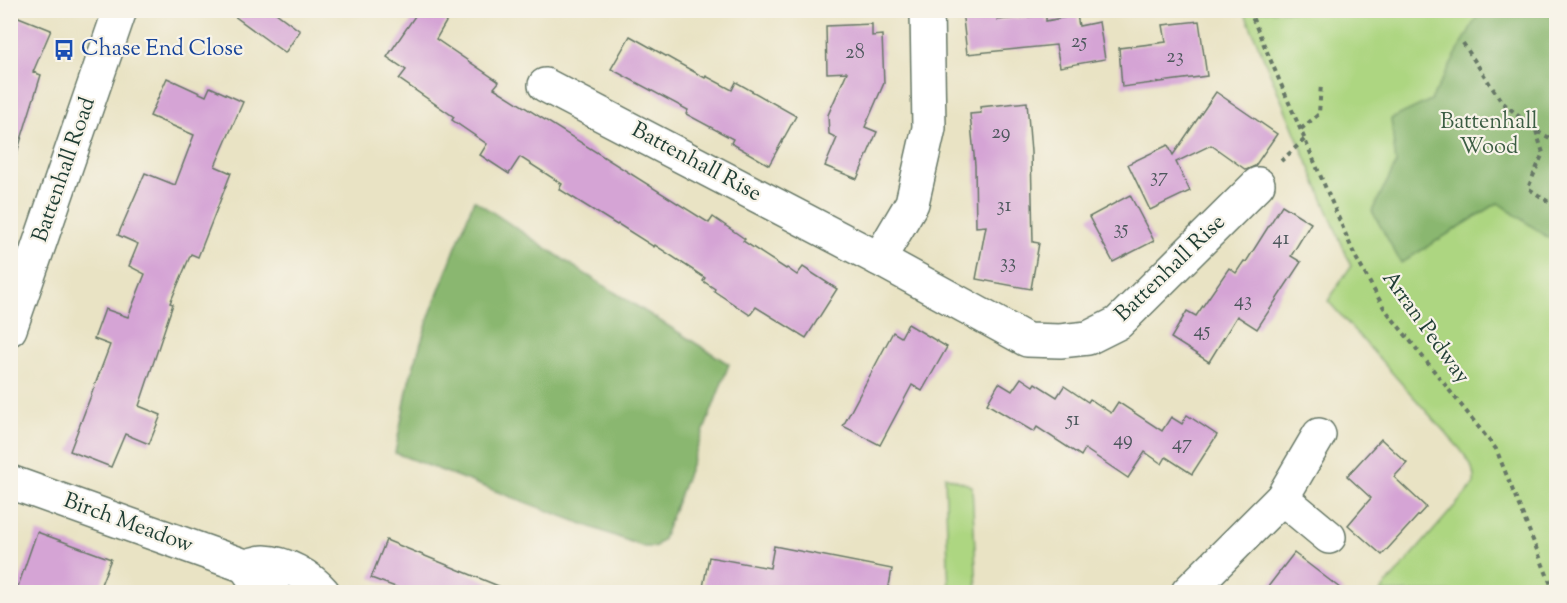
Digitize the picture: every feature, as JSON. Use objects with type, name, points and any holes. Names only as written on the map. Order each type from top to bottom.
[{"type":"street","name":"Battenhall Road","points":[[10,329],[120,10]]},
{"type":"street","points":[[879,259],[912,203],[929,128],[927,10]]},
{"type":"street","name":"Battenhall Rise","points":[[545,84],[879,259],[1027,340],[1060,341],[1088,338],[1118,323],[1258,184]]},
{"type":"street","points":[[1188,592],[1282,498],[1319,435]]},
{"type":"street","name":"Birch Meadow","points":[[10,482],[245,566],[263,562],[286,567],[306,577],[323,592]]},
{"type":"street","points":[[1282,498],[1329,537]]},
{"type":"street","name":"Birch Meadow","points":[[245,566],[254,579],[273,592]]},
{"type":"path","name":"Arran Pedway","points":[[1249,10],[1355,256],[1384,308],[1496,448],[1554,592]]},
{"type":"path","points":[[1463,43],[1501,100],[1536,131],[1557,141]]},
{"type":"path","points":[[1301,129],[1318,114],[1322,84]]},
{"type":"path","points":[[1536,131],[1543,153],[1528,188],[1557,207]]},
{"type":"green space","points":[[1244,11],[1556,11],[1556,592],[1380,592],[1474,484],[1474,473],[1460,449],[1328,301],[1351,266]]},
{"type":"green space","name":"Battenhall Wood","points":[[1480,11],[1556,11],[1556,243],[1498,203],[1401,263],[1372,211],[1396,164],[1391,119],[1431,100]]},
{"type":"green space","points":[[474,200],[587,275],[729,364],[663,539],[655,547],[644,547],[395,453],[409,381],[430,314]]},
{"type":"green space","points":[[945,476],[972,486],[977,592],[949,592]]},
{"type":"building","points":[[226,10],[272,10],[300,31],[285,53]]},
{"type":"building","points":[[419,10],[453,10],[436,39],[499,82],[494,88],[709,223],[713,217],[745,239],[743,241],[786,269],[797,275],[803,267],[837,289],[806,338],[756,307],[750,315],[714,291],[715,289],[703,281],[705,278],[655,245],[654,247],[559,189],[562,184],[520,157],[509,174],[480,155],[487,144],[452,120],[454,117],[399,79],[406,70],[387,57]]},
{"type":"building","points":[[962,10],[997,10],[998,20],[1046,15],[1046,21],[1077,15],[1079,26],[1099,22],[1105,59],[1060,67],[1056,45],[967,54]]},
{"type":"building","points":[[16,16],[51,30],[33,72],[41,75],[16,156],[10,155],[10,30]]},
{"type":"building","points":[[1199,21],[1207,76],[1122,87],[1119,48],[1166,42],[1163,25]]},
{"type":"building","points":[[872,24],[872,36],[882,35],[884,83],[865,127],[877,132],[857,179],[825,166],[837,138],[829,134],[828,115],[847,72],[827,73],[826,26]]},
{"type":"building","points":[[630,36],[705,78],[706,76],[732,90],[736,82],[796,116],[769,165],[731,143],[733,139],[686,114],[688,110],[611,69]]},
{"type":"building","points":[[167,78],[206,96],[210,87],[243,102],[215,166],[231,173],[198,257],[191,254],[170,303],[173,304],[139,406],[161,415],[149,444],[125,434],[111,467],[70,451],[110,345],[94,339],[105,309],[128,317],[145,274],[129,266],[138,244],[118,235],[145,173],[175,185],[194,135],[150,116]]},
{"type":"building","points":[[1216,92],[1277,134],[1255,166],[1246,170],[1211,145],[1176,162],[1190,191],[1150,210],[1128,164],[1168,145],[1173,155]]},
{"type":"building","points":[[1027,102],[1031,152],[1033,242],[1039,243],[1031,289],[976,279],[986,226],[976,227],[975,165],[970,114],[981,113],[980,107]]},
{"type":"building","points":[[1130,195],[1154,241],[1113,262],[1089,217]]},
{"type":"building","points":[[1282,205],[1311,223],[1291,256],[1301,262],[1257,329],[1237,316],[1209,362],[1171,338],[1187,311],[1196,316],[1229,268],[1236,273],[1244,261],[1246,262]]},
{"type":"building","points":[[908,324],[947,347],[922,391],[912,385],[880,445],[843,426],[893,332],[901,337]]},
{"type":"building","points":[[1021,378],[1033,386],[1035,383],[1057,397],[1064,386],[1088,402],[1090,399],[1111,413],[1118,402],[1162,431],[1171,417],[1182,424],[1187,415],[1217,435],[1192,474],[1166,457],[1162,464],[1145,452],[1128,478],[1085,449],[1081,456],[1037,427],[1034,432],[987,404],[999,383],[1012,391]]},
{"type":"building","points":[[1381,439],[1407,463],[1394,477],[1426,507],[1382,555],[1348,525],[1371,498],[1347,476]]},
{"type":"building","points":[[37,532],[111,559],[98,592],[16,592]]},
{"type":"building","points":[[386,540],[513,592],[409,592],[371,578]]},
{"type":"building","points":[[774,546],[892,569],[888,592],[702,592],[709,557],[770,568]]},
{"type":"building","points":[[1294,553],[1345,592],[1264,592]]},
{"type":"place","name":"Chase End Close","points":[[64,50]]}]
